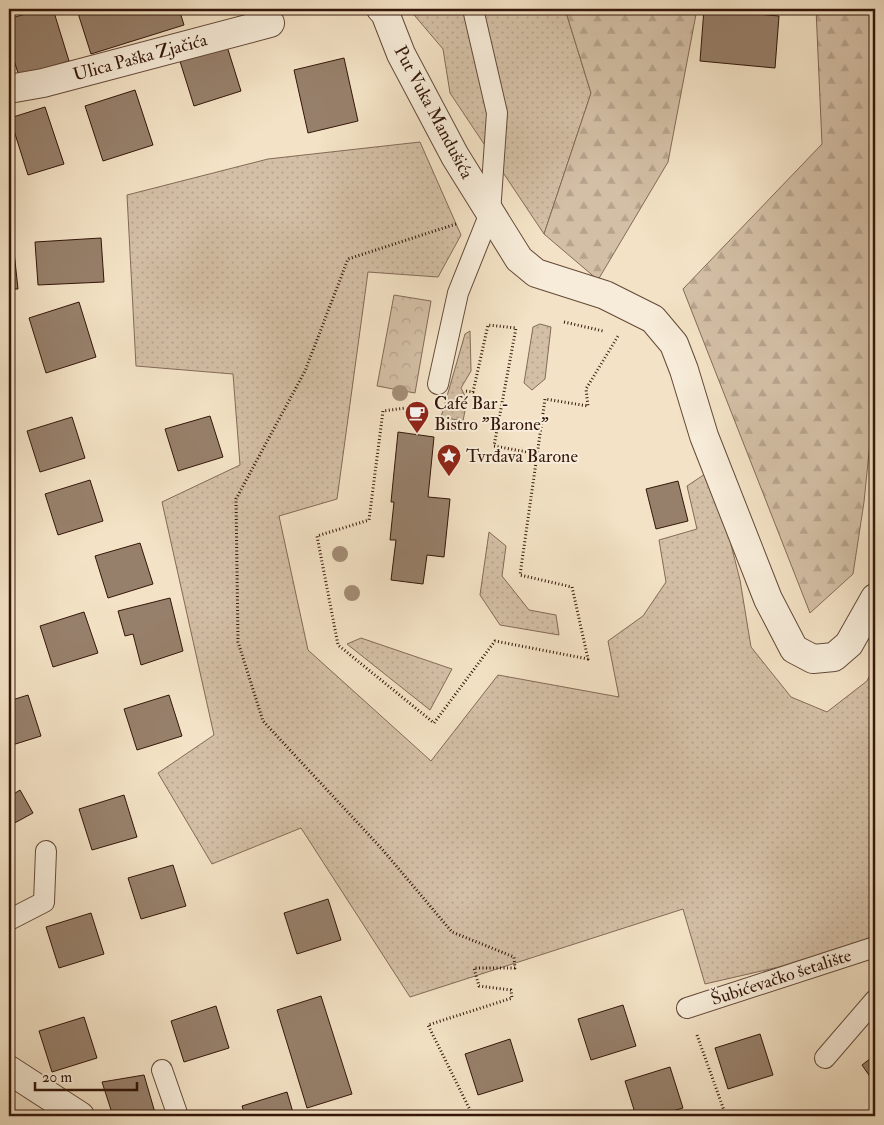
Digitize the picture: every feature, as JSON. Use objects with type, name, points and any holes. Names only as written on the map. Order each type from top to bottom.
[{"type":"street","name":"Put Vuka Mandušića","points":[[381,9],[385,13],[401,54],[455,156],[519,259],[536,273],[605,295],[653,319],[674,344],[704,436],[768,599],[794,649],[813,659],[834,657],[849,644],[875,598]]},
{"type":"street","name":"Ulica Paška Zjačića","points":[[9,89],[44,83],[270,23]]},
{"type":"street","points":[[9,1070],[80,1116]]},
{"type":"lane","points":[[438,384],[458,292],[490,213],[498,114],[473,9]]},
{"type":"lane","points":[[9,920],[44,902],[46,851]]},
{"type":"lane","name":"Šubićevačko šetalište","points":[[687,1008],[875,947]]},
{"type":"lane","points":[[825,1058],[875,1000]]},
{"type":"lane","points":[[162,1070],[178,1116]]},
{"type":"path","points":[[444,228],[348,259],[305,371],[236,499],[238,642],[263,721],[382,849],[452,932],[514,957],[516,968],[474,968],[479,986],[511,990],[512,998],[428,1026],[473,1116]]},
{"type":"path","points":[[438,384],[427,406],[383,411],[369,520],[317,536],[338,645],[434,723],[495,641],[588,659],[572,587],[520,575],[545,399],[588,406],[586,388],[618,335],[564,322]]},
{"type":"path","points":[[473,392],[488,326],[516,328],[494,446],[538,454]]},
{"type":"path","points":[[687,1008],[726,1116]]},
{"type":"green space","points":[[409,9],[565,9],[591,93],[544,234],[450,93],[443,49]]},
{"type":"green space","points":[[565,9],[697,9],[668,162],[598,280],[544,234],[591,93]]},
{"type":"green space","points":[[816,9],[875,9],[875,393],[864,502],[853,574],[810,613],[683,289],[822,144]]},
{"type":"green space","points":[[420,142],[461,235],[438,277],[368,272],[337,499],[279,516],[308,650],[431,761],[498,675],[619,697],[608,641],[643,616],[666,582],[659,540],[697,529],[687,486],[705,474],[720,501],[740,580],[751,647],[791,697],[827,712],[867,681],[875,664],[875,942],[870,946],[705,984],[683,909],[410,997],[301,828],[212,864],[158,773],[214,735],[162,502],[240,465],[233,374],[136,366],[127,195],[268,159]]},
{"type":"green space","points":[[394,295],[431,301],[415,393],[377,386]]},
{"type":"green space","points":[[540,324],[551,327],[545,379],[532,390],[524,383],[533,327]]},
{"type":"green space","points":[[470,331],[471,371],[461,388],[467,400],[463,421],[441,417],[465,334]]},
{"type":"green space","points":[[489,532],[506,546],[502,576],[529,610],[556,615],[559,635],[500,625],[480,595]]},
{"type":"green space","points":[[361,638],[452,669],[430,710],[347,644]]},
{"type":"building","points":[[41,9],[53,9],[69,61],[19,76],[9,45],[9,19]]},
{"type":"building","points":[[179,9],[184,25],[91,54],[77,10]]},
{"type":"building","points":[[704,9],[779,16],[775,68],[700,61]]},
{"type":"building","points":[[225,40],[241,91],[194,106],[178,55]]},
{"type":"building","points":[[344,58],[358,121],[308,133],[294,70]]},
{"type":"building","points":[[135,90],[153,145],[103,161],[85,106]]},
{"type":"building","points":[[45,107],[64,164],[28,175],[10,118]]},
{"type":"building","points":[[101,238],[104,282],[38,285],[35,242]]},
{"type":"building","points":[[9,242],[13,242],[18,289],[9,289]]},
{"type":"building","points":[[79,302],[96,357],[46,373],[29,318]]},
{"type":"building","points":[[210,416],[223,457],[178,471],[165,429]]},
{"type":"building","points":[[72,417],[85,458],[40,472],[27,431]]},
{"type":"building","points":[[398,432],[434,437],[428,497],[450,499],[444,557],[427,555],[423,584],[391,580],[396,540],[390,540],[394,502],[391,502]]},
{"type":"building","points":[[90,480],[103,521],[58,535],[45,494]]},
{"type":"building","points":[[678,481],[688,521],[656,529],[646,489]]},
{"type":"building","points":[[140,543],[153,584],[108,598],[95,556]]},
{"type":"building","points":[[170,598],[183,651],[141,665],[133,634],[125,636],[118,611]]},
{"type":"building","points":[[84,612],[98,653],[53,667],[40,626]]},
{"type":"building","points":[[28,695],[41,736],[9,746],[9,701]]},
{"type":"building","points":[[169,695],[182,736],[137,750],[124,709]]},
{"type":"building","points":[[20,790],[33,813],[9,826],[9,797]]},
{"type":"building","points":[[124,795],[137,837],[92,850],[79,809]]},
{"type":"building","points":[[173,865],[186,906],[141,919],[128,878]]},
{"type":"building","points":[[328,899],[341,940],[297,954],[284,913]]},
{"type":"building","points":[[91,913],[104,954],[59,968],[46,927]]},
{"type":"building","points":[[321,996],[352,1094],[307,1108],[277,1010]]},
{"type":"building","points":[[623,1005],[636,1046],[591,1060],[578,1019]]},
{"type":"building","points":[[216,1006],[229,1048],[184,1062],[171,1021]]},
{"type":"building","points":[[84,1017],[97,1058],[52,1072],[39,1031]]},
{"type":"building","points":[[760,1034],[773,1075],[728,1089],[715,1048]]},
{"type":"building","points":[[510,1039],[523,1081],[478,1095],[465,1054]]},
{"type":"building","points":[[875,1055],[875,1084],[862,1065]]},
{"type":"building","points":[[670,1067],[683,1108],[655,1116],[636,1116],[625,1081]]},
{"type":"building","points":[[144,1075],[156,1116],[113,1116],[102,1082]]},
{"type":"building","points":[[287,1092],[294,1116],[245,1116],[242,1106]]},
{"type":"place","name":"Café Bar - Bistro \"Barone\"","points":[[417,434]]},
{"type":"place","name":"Tvrđava Barone","points":[[449,477]]}]
